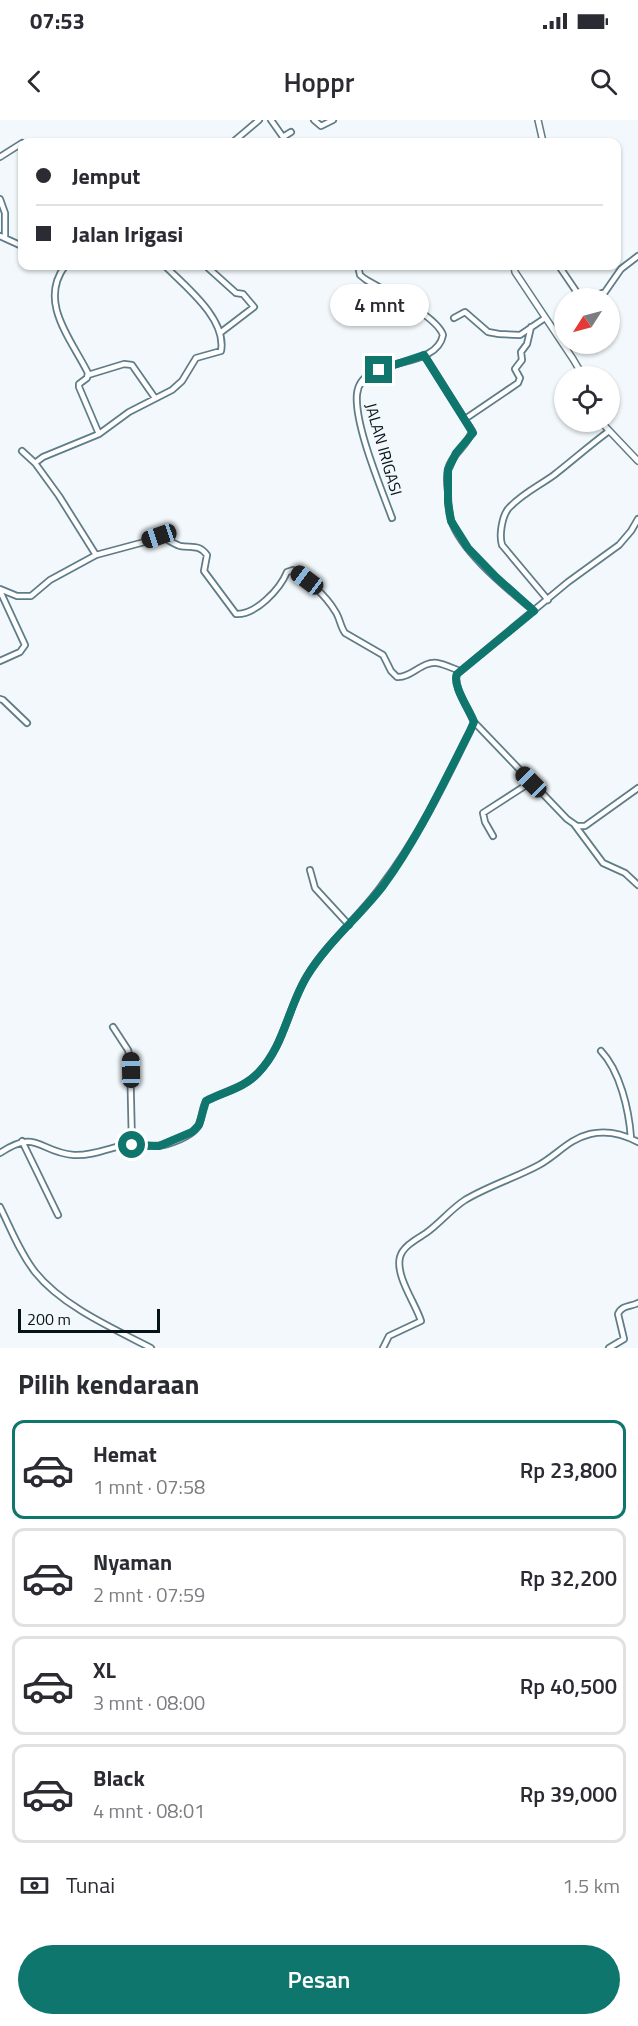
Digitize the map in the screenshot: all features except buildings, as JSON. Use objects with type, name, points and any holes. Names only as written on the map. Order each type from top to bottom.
[{"type":"street","points":[[238,138],[259,120]]},
{"type":"street","points":[[271,120],[283,137],[291,132]]},
{"type":"street","points":[[314,120],[321,126],[333,120]]},
{"type":"street","points":[[538,120],[542,138]]},
{"type":"street","points":[[0,158],[18,146]]},
{"type":"street","points":[[0,199],[5,213],[2,237],[18,244]]},
{"type":"street","points":[[621,269],[638,256]]},
{"type":"street","points":[[62,270],[56,281],[56,309],[88,375]]},
{"type":"street","points":[[35,463],[43,457],[99,434],[129,412],[179,384],[196,358],[221,351],[220,333],[207,310],[169,270]]},
{"type":"street","points":[[211,270],[236,292],[243,294],[254,307],[220,333]]},
{"type":"street","points":[[359,270],[365,279],[409,305],[440,329],[441,343],[431,353],[424,355],[465,419],[472,434],[454,456],[447,474],[451,521],[468,548],[534,611]]},
{"type":"street","points":[[515,270],[577,366]]},
{"type":"street","points":[[562,270],[578,294],[589,298],[605,292],[620,270]]},
{"type":"street","points":[[454,318],[466,312],[488,332],[520,335],[545,318]]},
{"type":"street","points":[[465,419],[518,383],[520,378],[515,369],[522,360],[521,352],[531,327]]},
{"type":"street","name":"JALAN IRIGASI","points":[[392,518],[373,465],[359,415],[357,405],[359,386],[374,372],[424,355]]},
{"type":"street","points":[[99,434],[79,387],[88,375],[124,364],[132,365],[155,399]]},
{"type":"street","points":[[548,600],[502,545],[504,518],[507,510],[519,498],[553,476],[608,432]]},
{"type":"street","points":[[610,432],[638,461]]},
{"type":"street","points":[[22,451],[35,463],[59,496],[96,555]]},
{"type":"street","points":[[638,519],[623,541],[455,677],[474,722],[574,824],[603,863],[625,873],[638,885]]},
{"type":"street","points":[[0,590],[18,596],[31,596],[50,580],[96,555],[159,536],[178,545],[199,548],[207,555],[204,571],[237,615],[272,595],[281,585],[287,572],[293,570],[314,586],[331,604],[345,633],[383,656],[397,677],[402,678],[420,667],[435,663],[460,671]]},
{"type":"street","points":[[0,590],[25,645],[20,652],[0,661]]},
{"type":"street","points":[[0,699],[27,723]]},
{"type":"street","points":[[0,1153],[22,1141],[34,1141],[54,1150],[78,1155],[94,1154],[132,1145],[159,1146],[192,1132],[199,1125],[206,1101],[244,1085],[256,1075],[272,1056],[306,977],[383,885],[421,827],[474,722]]},
{"type":"street","points":[[493,836],[485,822],[484,812],[531,782]]},
{"type":"street","points":[[574,824],[585,826],[638,788]]},
{"type":"street","points":[[310,870],[315,888],[349,925]]},
{"type":"street","points":[[113,1027],[128,1050],[130,1058],[132,1145]]},
{"type":"street","points":[[601,1051],[617,1074],[631,1138]]},
{"type":"street","points":[[383,1348],[389,1336],[421,1322],[409,1296],[399,1265],[401,1254],[466,1199],[537,1166],[575,1140],[598,1133],[616,1134],[638,1142]]},
{"type":"street","points":[[22,1141],[58,1215]]},
{"type":"street","points":[[0,1207],[28,1261],[47,1285],[88,1314],[151,1348]]},
{"type":"street","points":[[609,1348],[624,1339],[618,1314],[622,1308],[638,1303]]},
{"type":"route","points":[[132,1145],[159,1146],[192,1132],[199,1125],[206,1101],[247,1083],[272,1056],[306,977],[374,897],[392,872],[430,812],[470,731],[474,722],[457,687],[455,677],[534,611],[468,548],[451,521],[448,502],[448,470],[456,453],[473,433],[455,403],[424,355],[379,370]]}]
